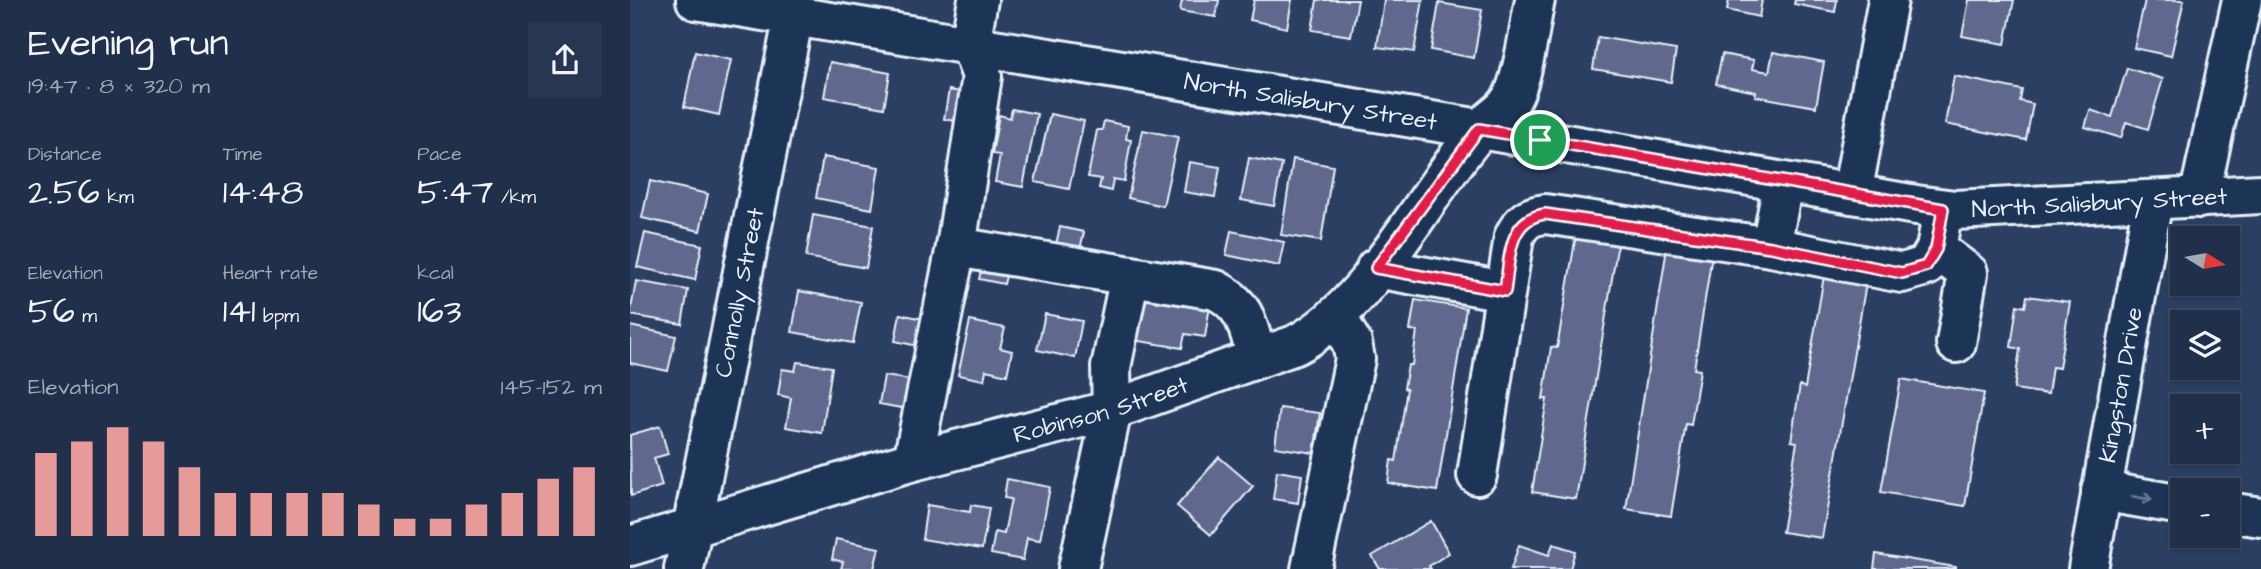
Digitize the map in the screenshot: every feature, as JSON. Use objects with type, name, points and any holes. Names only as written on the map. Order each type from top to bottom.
[{"type":"street","name":"North Salisbury Street","points":[[696,0],[1479,129],[1943,209],[2261,194]]},
{"type":"street","points":[[913,461],[956,247],[982,76],[970,44],[978,0]]},
{"type":"street","name":"Robinson Street","points":[[630,546],[913,461],[1112,410],[1257,358],[1315,334],[1336,316],[1376,268],[1479,129],[1504,112],[1516,89],[1535,0]]},
{"type":"street","points":[[1853,194],[1888,0]]},
{"type":"street","points":[[2199,198],[2242,0]]},
{"type":"street","name":"Connolly Street","points":[[684,569],[794,15]]},
{"type":"street","points":[[1771,247],[1783,183]]},
{"type":"street","name":"Kingston Drive","points":[[2088,569],[2153,200]]},
{"type":"street","points":[[1477,475],[1514,237],[1521,223],[1533,215],[1545,214],[1771,247],[1902,273],[1926,266],[1936,249],[1943,209]]},
{"type":"street","points":[[956,247],[1216,290],[1233,299],[1243,312],[1257,358]]},
{"type":"street","points":[[1936,249],[1968,273],[1956,343]]},
{"type":"street","points":[[1376,268],[1505,291]]},
{"type":"street","points":[[1078,569],[1112,410],[1111,367],[1130,276]]},
{"type":"street","points":[[1311,569],[1355,359],[1352,343],[1336,316]]},
{"type":"street","points":[[2101,491],[2170,503]]},
{"type":"street","points":[[2240,514],[2261,517]]},
{"type":"building","points":[[1182,0],[1219,0],[1216,17],[1180,11]]},
{"type":"building","points":[[1254,0],[1292,0],[1287,28],[1250,20]]},
{"type":"building","points":[[1317,0],[1358,0],[1351,36],[1312,30]]},
{"type":"building","points":[[1384,0],[1423,0],[1414,52],[1377,47]]},
{"type":"building","points":[[1729,0],[1762,0],[1759,17],[1727,10]]},
{"type":"building","points":[[1795,0],[1837,0],[1835,12],[1794,4]]},
{"type":"building","points":[[1969,0],[2014,0],[2005,44],[1962,36]]},
{"type":"building","points":[[2145,0],[2184,0],[2171,56],[2134,48]]},
{"type":"building","points":[[1439,3],[1482,10],[1474,58],[1431,50]]},
{"type":"building","points":[[1598,37],[1676,50],[1671,82],[1593,69]]},
{"type":"building","points":[[695,52],[731,60],[719,115],[684,107]]},
{"type":"building","points":[[1773,52],[1824,62],[1816,107],[1755,96],[1756,92],[1716,84],[1722,54],[1754,60],[1752,69],[1769,72]]},
{"type":"building","points":[[830,62],[890,73],[884,108],[824,97]]},
{"type":"building","points":[[2127,68],[2163,79],[2148,129],[2126,122],[2121,138],[2085,127],[2090,110],[2112,117]]},
{"type":"building","points":[[1954,76],[2022,90],[2020,101],[2033,104],[2026,140],[1945,124]]},
{"type":"building","points":[[949,90],[977,95],[972,124],[944,119]]},
{"type":"building","points":[[1012,109],[1037,114],[1023,187],[995,182],[1000,155],[992,154],[999,115],[1010,118]]},
{"type":"building","points":[[1050,114],[1084,121],[1069,189],[1035,182]]},
{"type":"building","points":[[1104,121],[1128,126],[1126,139],[1131,140],[1124,181],[1113,179],[1111,191],[1099,188],[1101,179],[1088,177],[1097,130],[1102,130]]},
{"type":"building","points":[[1143,130],[1178,137],[1163,206],[1128,198]]},
{"type":"building","points":[[823,157],[879,167],[872,209],[816,198]]},
{"type":"building","points":[[1249,158],[1282,164],[1274,206],[1241,200]]},
{"type":"building","points":[[1293,159],[1333,166],[1321,241],[1281,235]]},
{"type":"building","points":[[1189,162],[1220,167],[1215,197],[1184,192]]},
{"type":"building","points":[[650,181],[708,194],[700,231],[642,218]]},
{"type":"building","points":[[813,215],[873,226],[866,268],[806,257]]},
{"type":"building","points":[[1060,227],[1084,232],[1078,258],[1054,253]]},
{"type":"building","points":[[1231,231],[1284,242],[1279,266],[1226,255]]},
{"type":"building","points":[[645,233],[702,245],[695,280],[637,267]]},
{"type":"building","points":[[1576,235],[1618,242],[1576,499],[1532,492],[1547,399],[1543,399],[1551,347],[1557,348]]},
{"type":"building","points":[[1667,248],[1712,255],[1694,369],[1700,370],[1691,425],[1686,424],[1671,516],[1626,509]]},
{"type":"building","points":[[983,262],[1008,268],[1004,284],[979,279]]},
{"type":"building","points":[[1824,276],[1866,283],[1822,538],[1782,532],[1797,442],[1791,441],[1800,385],[1805,388]]},
{"type":"building","points":[[636,281],[688,290],[682,324],[630,315]]},
{"type":"building","points":[[1136,286],[1211,299],[1205,337],[1185,334],[1182,348],[1127,339]]},
{"type":"building","points":[[799,291],[861,302],[853,343],[792,332]]},
{"type":"building","points":[[2027,296],[2070,302],[2059,368],[2052,367],[2048,394],[2014,389],[2020,349],[2011,347],[2017,305],[2025,307]]},
{"type":"building","points":[[1415,300],[1466,308],[1437,491],[1388,483],[1391,460],[1396,461],[1408,365],[1412,365],[1417,331],[1410,330]]},
{"type":"building","points":[[900,314],[933,321],[927,348],[895,341]]},
{"type":"building","points":[[1045,314],[1082,321],[1075,358],[1037,350]]},
{"type":"building","points":[[970,321],[1005,328],[1000,348],[1012,351],[1007,375],[986,370],[984,380],[958,375]]},
{"type":"building","points":[[630,326],[676,336],[668,371],[630,363]]},
{"type":"building","points":[[797,362],[832,367],[822,433],[786,427],[791,398],[778,395],[782,369],[795,371]]},
{"type":"building","points":[[884,376],[912,380],[907,409],[879,404]]},
{"type":"building","points":[[1901,379],[1984,393],[1965,506],[1881,492]]},
{"type":"building","points":[[1280,408],[1320,413],[1314,453],[1275,447]]},
{"type":"building","points":[[660,426],[668,454],[654,458],[662,486],[631,496],[630,435]]},
{"type":"building","points":[[1219,457],[1253,486],[1211,535],[1177,506]]},
{"type":"building","points":[[1277,471],[1302,475],[1298,503],[1273,499]]},
{"type":"building","points":[[1007,479],[1050,487],[1040,540],[1027,538],[1023,560],[991,554],[995,532],[1004,534],[1011,499],[1004,498]]},
{"type":"building","points":[[927,505],[970,512],[971,505],[989,508],[982,549],[922,539]]},
{"type":"building","points":[[1431,521],[1449,553],[1429,566],[1431,569],[1380,569],[1372,556]]},
{"type":"building","points":[[836,539],[879,548],[874,569],[841,569],[843,562],[832,559]]},
{"type":"building","points":[[1553,544],[1575,551],[1570,569],[1511,569],[1519,545],[1549,555]]},
{"type":"building","points":[[1876,554],[1956,567],[1956,569],[1874,569]]},
{"type":"route","points":[[1479,129],[1540,140],[1943,209],[1936,249],[1926,266],[1902,273],[1771,247],[1545,214],[1533,215],[1521,223],[1514,237],[1505,291],[1376,268],[1479,129]]}]
